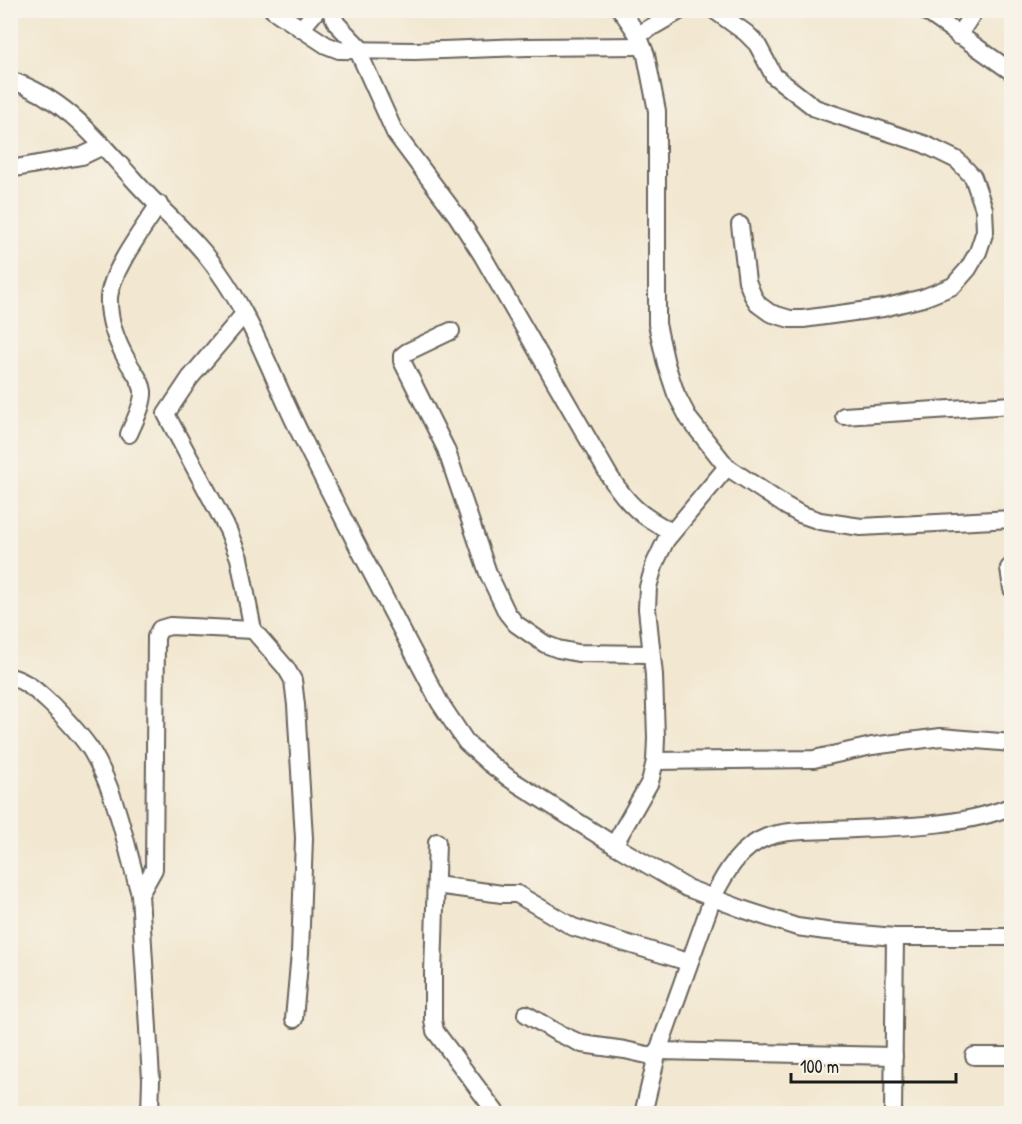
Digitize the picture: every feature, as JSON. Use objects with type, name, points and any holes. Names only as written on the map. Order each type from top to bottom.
[{"type":"street","points":[[273,10],[326,45],[339,50],[361,51],[640,41],[681,10]]},
{"type":"street","points":[[301,29],[317,10]]},
{"type":"street","points":[[330,10],[337,24],[361,51],[395,133],[457,216],[482,255],[610,477],[623,496],[644,517],[672,532]]},
{"type":"street","points":[[621,10],[640,41],[652,80],[657,111],[657,324],[676,394],[690,419],[727,467],[786,506],[820,521],[861,527],[1011,519]]},
{"type":"street","points":[[714,10],[746,33],[757,44],[774,76],[814,108],[924,144],[957,160],[974,177],[984,209],[985,231],[978,252],[968,269],[953,286],[923,298],[883,308],[790,319],[770,313],[759,305],[753,296],[747,281],[740,225]]},
{"type":"street","points":[[924,10],[1011,72]]},
{"type":"street","points":[[958,36],[975,10]]},
{"type":"street","points":[[10,80],[28,86],[58,103],[80,121],[218,270],[244,314],[303,440],[440,703],[466,742],[496,769],[614,845],[687,888],[797,927],[895,937],[1011,937]]},
{"type":"street","points":[[10,169],[82,156],[103,146]]},
{"type":"street","points":[[129,434],[143,390],[117,340],[110,316],[109,298],[111,285],[117,272],[159,204]]},
{"type":"street","points":[[244,314],[184,386],[166,414],[231,540],[245,584],[252,630],[286,668],[293,680],[304,838],[300,953],[294,1019]]},
{"type":"street","points":[[451,332],[407,352],[402,356],[402,361],[446,449],[488,573],[507,613],[527,633],[558,649],[578,653],[651,654]]},
{"type":"street","points":[[844,416],[1011,405]]},
{"type":"street","points":[[614,845],[650,782],[655,761],[656,738],[647,609],[648,587],[655,563],[672,532],[727,467]]},
{"type":"street","points":[[1009,568],[1011,589]]},
{"type":"street","points":[[140,894],[154,869],[156,637],[160,629],[170,626],[252,630]]},
{"type":"street","points":[[10,677],[29,684],[68,722],[91,751],[117,811],[140,894],[151,1079],[150,1113]]},
{"type":"street","points":[[655,761],[814,759],[872,746],[941,737],[1011,743]]},
{"type":"street","points":[[643,1113],[657,1054],[688,962],[713,897],[725,874],[738,857],[767,837],[797,832],[940,823],[975,818],[1011,806]]},
{"type":"street","points":[[437,842],[433,973],[435,1031],[497,1113]]},
{"type":"street","points":[[436,885],[517,894],[573,927],[688,962]]},
{"type":"street","points":[[893,1113],[895,937]]},
{"type":"street","points":[[526,1014],[582,1044],[657,1054],[894,1056]]},
{"type":"street","points":[[974,1056],[1011,1056]]}]
